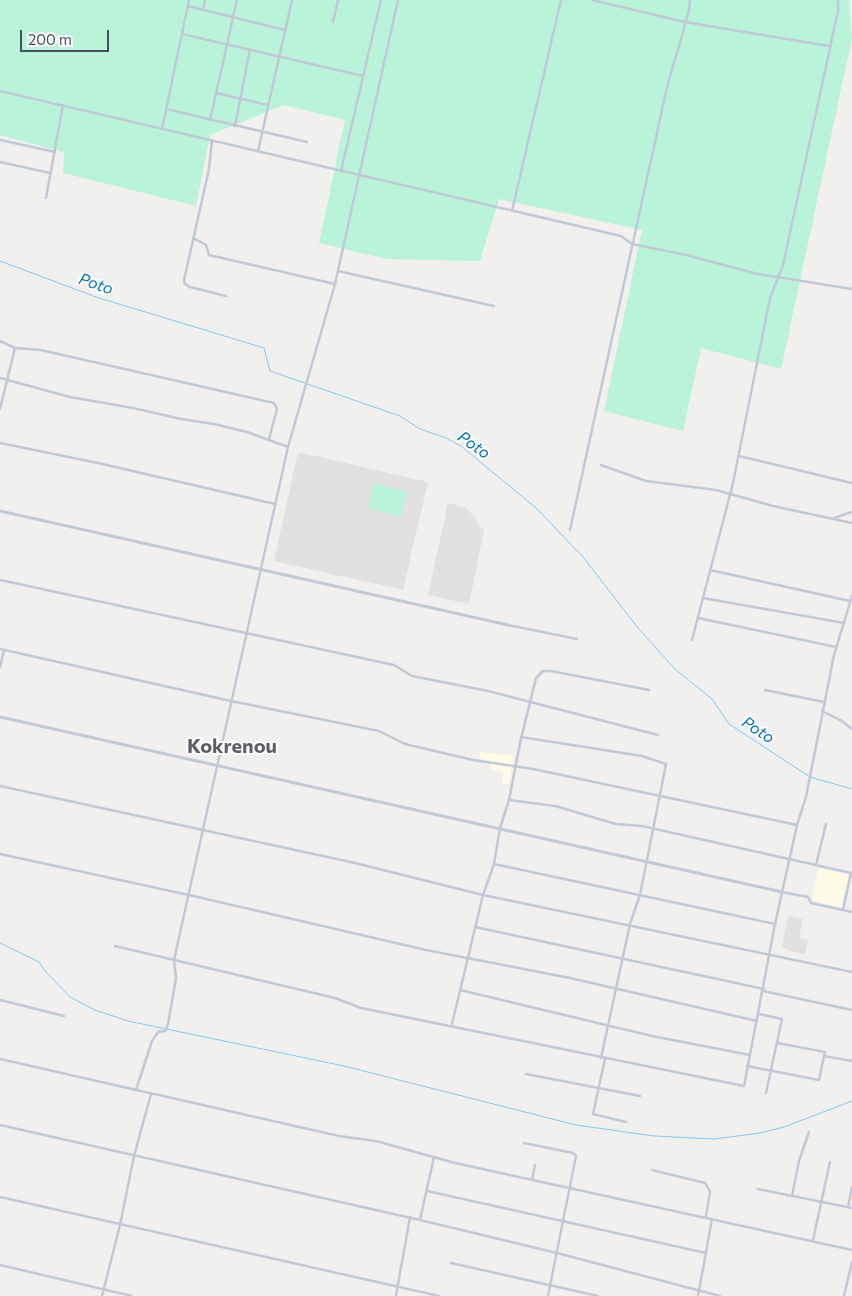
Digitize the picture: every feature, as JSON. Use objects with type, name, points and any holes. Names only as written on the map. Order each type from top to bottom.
[{"type":"street","points":[[162,129],[189,0]]},
{"type":"street","points":[[203,10],[205,0]]},
{"type":"street","points":[[210,120],[237,0]]},
{"type":"street","points":[[258,151],[292,0]]},
{"type":"street","points":[[333,22],[338,0]]},
{"type":"street","points":[[341,171],[381,0]]},
{"type":"street","points":[[136,1090],[152,1041],[158,1032],[165,1031],[168,1024],[176,978],[174,960],[275,504],[288,447],[335,284],[398,0]]},
{"type":"street","points":[[512,211],[561,0]]},
{"type":"street","points":[[592,0],[685,22],[830,46]]},
{"type":"street","points":[[570,530],[671,70],[689,11],[690,0]]},
{"type":"street","points":[[692,640],[730,493],[770,298],[783,265],[838,11],[838,0]]},
{"type":"street","points":[[188,6],[285,30]]},
{"type":"street","points":[[182,34],[280,55],[364,76]]},
{"type":"street","points":[[235,126],[242,99],[250,49]]},
{"type":"street","points":[[0,91],[621,236],[632,244],[686,255],[758,274],[852,289]]},
{"type":"street","points":[[216,93],[268,105]]},
{"type":"street","points":[[46,198],[63,105]]},
{"type":"street","points":[[166,109],[307,142]]},
{"type":"street","points":[[0,140],[55,152]]},
{"type":"street","points":[[212,140],[209,169],[184,280],[185,284],[226,296]]},
{"type":"street","points":[[0,162],[50,173]]},
{"type":"street","points":[[192,238],[206,245],[209,255],[335,284]]},
{"type":"street","points":[[338,271],[494,306]]},
{"type":"street","points":[[0,341],[15,348],[41,350],[269,401],[276,405],[277,409],[269,439]]},
{"type":"street","points":[[0,409],[15,348]]},
{"type":"street","points":[[0,378],[70,397],[214,424],[269,439],[288,447]]},
{"type":"street","points":[[0,443],[98,463],[275,504]]},
{"type":"street","points":[[738,456],[852,483]]},
{"type":"street","points":[[601,465],[646,481],[730,493],[773,506],[852,523]]},
{"type":"street","points":[[0,511],[577,639]]},
{"type":"street","points":[[834,518],[852,512]]},
{"type":"street","points":[[710,570],[850,601]]},
{"type":"street","points":[[0,580],[247,635],[394,665],[412,676],[488,691],[531,704],[658,735]]},
{"type":"street","points":[[115,946],[335,998],[361,1008],[452,1024],[603,1058],[744,1086],[775,924],[797,825],[806,797],[822,710],[836,647],[852,596]]},
{"type":"street","points":[[703,598],[844,623]]},
{"type":"street","points":[[698,618],[836,647]]},
{"type":"street","points":[[0,667],[2,649],[231,701],[379,730],[405,744],[472,760],[660,795],[797,825]]},
{"type":"street","points":[[452,1024],[483,895],[494,864],[500,828],[509,800],[536,678],[546,670],[649,690]]},
{"type":"street","points":[[765,690],[824,702]]},
{"type":"street","points":[[822,710],[852,729]]},
{"type":"street","points":[[0,717],[808,897],[811,903],[852,912]]},
{"type":"street","points":[[522,737],[642,756],[666,764],[640,895],[630,924],[622,959],[593,1114],[626,1122]]},
{"type":"street","points":[[0,786],[202,832],[355,864],[483,895],[769,953],[852,972]]},
{"type":"street","points":[[509,800],[555,806],[616,824],[652,828],[852,872],[843,910]]},
{"type":"street","points":[[816,865],[826,824]]},
{"type":"street","points":[[0,854],[189,895],[426,950],[468,957],[757,1021]]},
{"type":"street","points":[[494,864],[775,924]]},
{"type":"street","points":[[475,927],[852,1010]]},
{"type":"street","points":[[460,990],[609,1026],[750,1055]]},
{"type":"street","points":[[0,1000],[64,1016]]},
{"type":"street","points":[[759,1014],[782,1019],[766,1093]]},
{"type":"street","points":[[748,1066],[819,1080],[825,1052],[777,1043]]},
{"type":"street","points":[[824,1056],[852,1060]]},
{"type":"street","points":[[0,1059],[339,1136],[376,1141],[532,1180],[852,1250]]},
{"type":"street","points":[[526,1074],[640,1096]]},
{"type":"street","points":[[102,1296],[120,1225],[134,1156],[151,1094]]},
{"type":"street","points":[[0,1126],[410,1217],[720,1296]]},
{"type":"street","points":[[792,1196],[799,1162],[809,1132]]},
{"type":"street","points":[[524,1143],[573,1153],[576,1156],[548,1296]]},
{"type":"street","points":[[420,1220],[428,1191],[434,1157]]},
{"type":"street","points":[[813,1240],[830,1162]]},
{"type":"street","points":[[532,1180],[535,1165]]},
{"type":"street","points":[[652,1170],[705,1183],[710,1191],[706,1217]]},
{"type":"street","points":[[848,1207],[852,1187]]},
{"type":"street","points":[[758,1189],[852,1208]]},
{"type":"street","points":[[428,1191],[706,1253]]},
{"type":"street","points":[[0,1197],[439,1296]]},
{"type":"street","points":[[396,1296],[410,1217]]},
{"type":"street","points":[[698,1296],[712,1218]]},
{"type":"street","points":[[844,1296],[852,1262]]},
{"type":"street","points":[[451,1263],[549,1287],[598,1296]]},
{"type":"street","points":[[0,1265],[132,1296]]},
{"type":"shaded area","points":[[298,452],[428,482],[403,590],[274,561]]},
{"type":"shaded area","points":[[448,503],[467,508],[484,531],[469,604],[428,595]]},
{"type":"shaded area","points":[[480,752],[514,756],[508,785],[502,784],[503,772],[491,770],[491,761],[479,758]]},
{"type":"shaded area","points":[[819,868],[849,875],[841,907],[812,900]]},
{"type":"shaded area","points":[[788,916],[803,919],[799,938],[808,940],[805,954],[787,950],[782,945]]},
{"type":"green space","points":[[0,0],[849,0],[852,38],[781,369],[701,348],[683,431],[604,411],[642,230],[499,199],[480,261],[387,259],[319,243],[345,120],[284,105],[210,135],[196,206],[63,173],[64,152],[0,135]]},
{"type":"green space","points":[[374,483],[407,492],[401,517],[368,508]]},
{"type":"waterway","name":"Poto","points":[[0,261],[96,297],[264,348],[270,371],[400,416],[420,429],[446,438],[461,446],[536,508],[583,557],[638,628],[675,669],[712,699],[729,724],[810,777],[852,789]]},
{"type":"waterway","points":[[0,943],[39,962],[70,997],[95,1010],[128,1021],[344,1066],[576,1125],[654,1136],[714,1139],[760,1133],[784,1127],[852,1101]]},
{"type":"district","name":"Kokrenou","points":[[232,746]]}]
